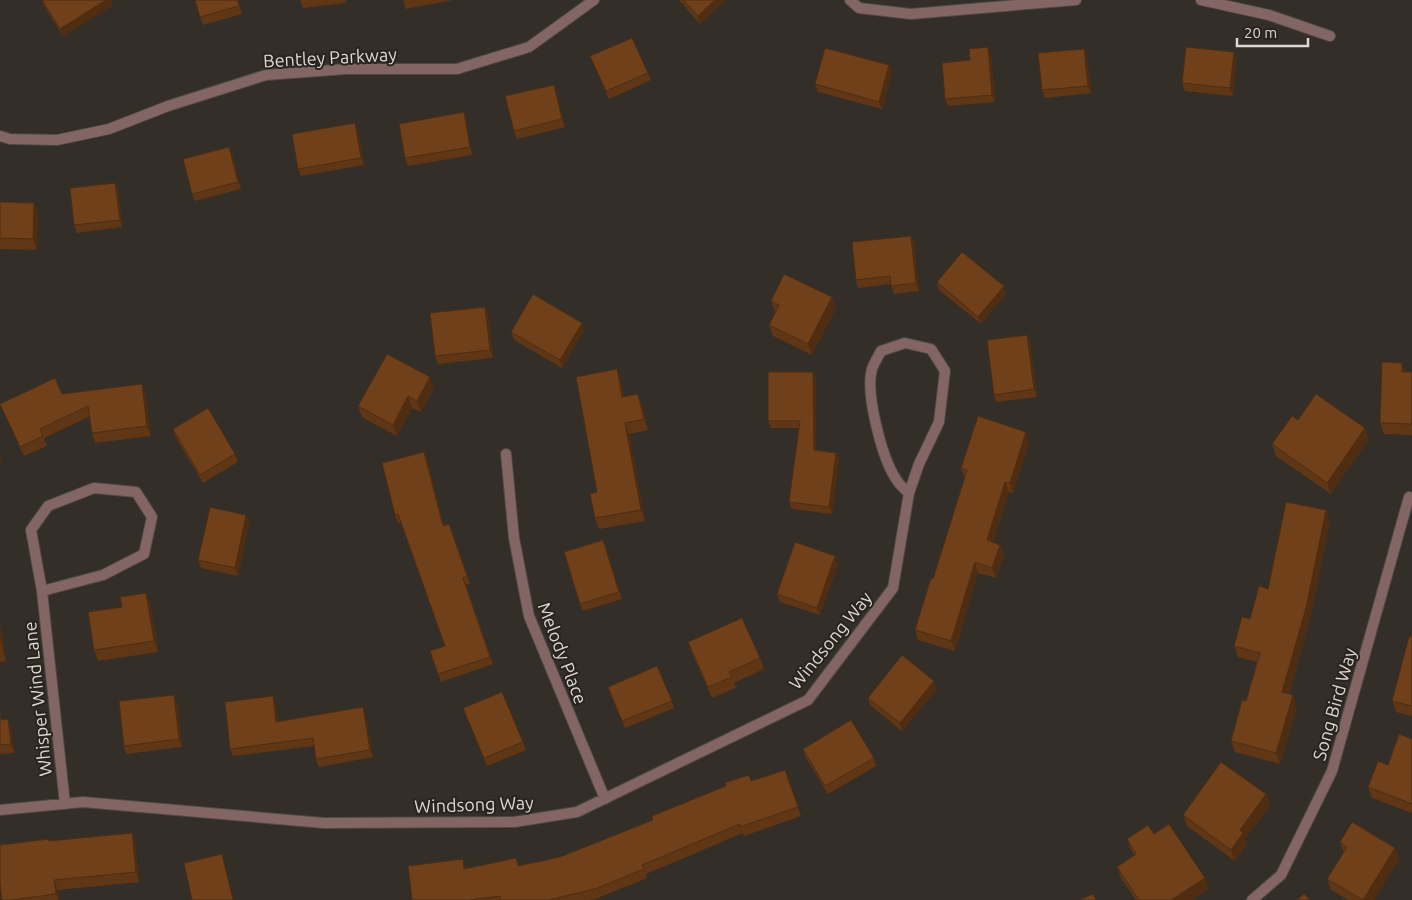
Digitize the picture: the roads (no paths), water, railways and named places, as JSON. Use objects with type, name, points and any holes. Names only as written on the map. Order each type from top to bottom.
[{"type":"street","name":"Bentley Parkway","points":[[0,136],[10,139],[57,140],[109,129],[168,106],[266,74],[346,68],[457,69],[529,47],[594,0]]},
{"type":"street","points":[[850,0],[859,8],[911,14],[1076,0]]},
{"type":"street","points":[[1201,0],[1269,15],[1330,36]]},
{"type":"street","name":"Windsong Way","points":[[0,810],[83,802],[324,823],[514,822],[577,812],[808,700],[893,588],[909,494],[919,464],[939,422],[945,371],[931,349],[905,343],[881,351],[872,368],[870,386],[873,410],[886,456],[896,479],[909,494]]},
{"type":"street","name":"Melody Place","points":[[506,454],[514,538],[528,616],[605,799]]},
{"type":"street","name":"Whisper Wind Lane","points":[[42,591],[103,575],[144,554],[152,517],[136,492],[94,488],[48,506],[32,530],[42,591],[64,804]]},
{"type":"street","name":"Song Bird Way","points":[[1252,900],[1281,875],[1332,771],[1409,497]]}]
